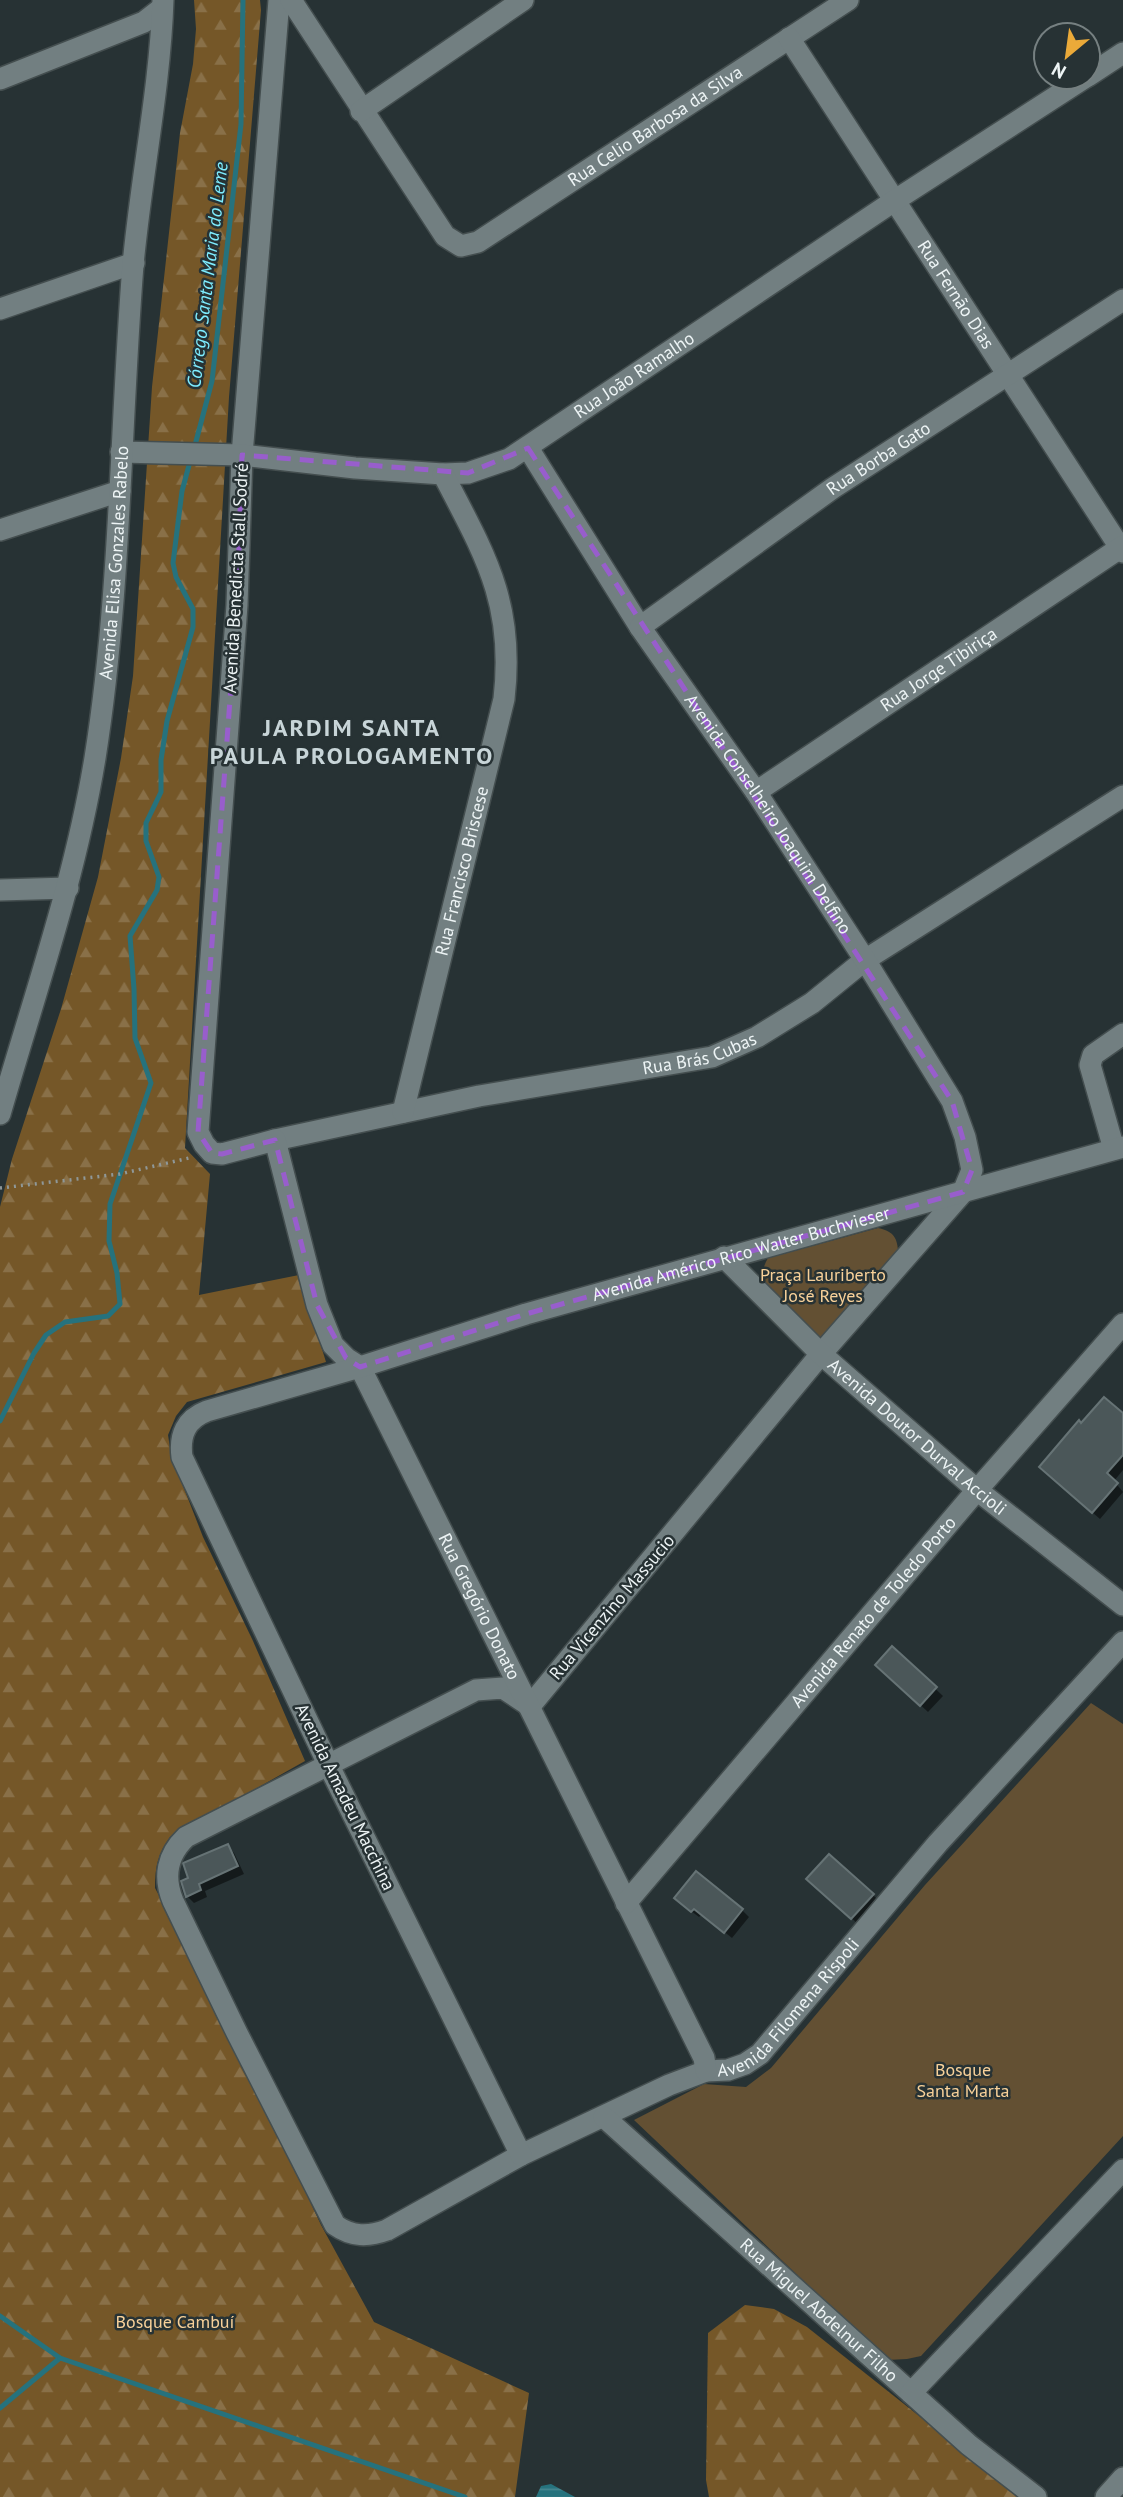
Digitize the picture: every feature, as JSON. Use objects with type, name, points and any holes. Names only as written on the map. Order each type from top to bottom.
[{"type":"street","name":"Avenida Benedicta Stall Sodré","points":[[212,1153],[198,1132],[237,605],[243,455],[279,0]]},
{"type":"street","points":[[291,0],[362,111],[523,0]]},
{"type":"street","name":"Rua Celio Barbosa da Silva","points":[[362,111],[445,236],[461,246],[478,242],[848,0]]},
{"type":"street","points":[[0,79],[144,22],[162,4]]},
{"type":"street","name":"Avenida Elisa Gonzales Rabelo","points":[[0,1114],[7,1064],[68,888],[95,760],[109,660],[134,262],[162,4]]},
{"type":"street","name":"Rua Fernão Dias","points":[[789,38],[1122,549]]},
{"type":"street","name":"Rua João Ramalho","points":[[1102,66],[1123,53]]},
{"type":"street","name":"Rua João Ramalho","points":[[121,452],[243,455],[355,468],[443,474],[468,473],[509,459],[894,201],[1064,91]]},
{"type":"street","points":[[0,309],[134,262]]},
{"type":"street","name":"Rua Borba Gato","points":[[640,627],[833,488],[1123,300]]},
{"type":"street","name":"Avenida Conselheiro Joaquim Delfino","points":[[528,448],[640,627],[756,792],[952,1101],[965,1137],[972,1170],[963,1192]]},
{"type":"street","name":"Rua Francisco Briscese","points":[[403,1112],[501,712],[506,681],[504,617],[494,577],[443,474]]},
{"type":"street","points":[[0,530],[120,491]]},
{"type":"street","name":"Rua Jorge Tibiriça","points":[[756,792],[1122,549]]},
{"type":"street","name":"Rua Brás Cubas","points":[[212,1153],[222,1154],[479,1096],[712,1057],[757,1037],[812,1003],[865,960],[1123,796]]},
{"type":"street","points":[[0,890],[68,888]]},
{"type":"street","points":[[1119,1148],[1090,1070],[1093,1055],[1123,1034]]},
{"type":"street","name":"Rua Gregório Donato","points":[[275,1140],[317,1306],[333,1345],[345,1358],[360,1367],[704,2058],[706,2071]]},
{"type":"street","name":"Avenida Américo Rico Walter Buchvieser","points":[[181,1436],[187,1424],[207,1410],[360,1367],[526,1314],[724,1257],[1119,1148]]},
{"type":"street","name":"Rua Vicenzino Massucio","points":[[530,1706],[821,1354],[963,1192]]},
{"type":"street","name":"Avenida Doutor Durval Accioli","points":[[724,1257],[821,1354],[977,1490],[1123,1605]]},
{"type":"street","name":"Avenida Renato de Toledo Porto","points":[[626,1903],[977,1490],[1123,1324]]},
{"type":"street","name":"Avenida Amadeu Macchina","points":[[181,1436],[182,1457],[328,1764],[521,2155]]},
{"type":"street","name":"Avenida Filomena Rispoli","points":[[328,1764],[186,1837],[178,1844],[166,1872],[168,1889],[237,2033],[335,2225],[354,2234],[372,2235],[387,2230],[521,2155],[669,2085],[706,2071],[728,2070],[745,2064],[760,2054],[937,1843],[1123,1642]]},
{"type":"street","points":[[328,1764],[476,1690],[503,1688],[530,1706]]},
{"type":"street","name":"Rua Miguel Abdelnur Filho","points":[[604,2117],[969,2445],[1036,2497]]},
{"type":"street","points":[[911,2393],[1123,2170]]},
{"type":"street","points":[[1106,2497],[1123,2478]]},
{"type":"path","points":[[0,1188],[120,1174],[212,1153]]},
{"type":"highlighted area","points":[[528,448],[952,1101],[972,1170],[963,1192],[526,1314],[360,1367],[346,1358],[317,1305],[275,1140],[222,1154],[212,1153],[198,1132],[237,605],[242,455],[468,473]]},
{"type":"green space","name":"Bosque Cambuí","points":[[194,0],[260,0],[261,10],[229,397],[185,1148],[210,1174],[199,1295],[299,1275],[326,1362],[187,1402],[176,1416],[168,1435],[171,1455],[203,1537],[253,1641],[305,1761],[170,1837],[158,1861],[155,1888],[232,2036],[321,2225],[374,2322],[529,2393],[515,2497],[0,2497],[0,1207],[12,1159],[61,1009],[98,877],[121,758],[133,676],[152,387],[180,133],[193,64],[196,29]]},
{"type":"green space","name":"Praça Lauriberto José Reyes","points":[[878,1228],[893,1235],[898,1251],[834,1338],[816,1339],[766,1286],[763,1272],[768,1258]]},
{"type":"green space","name":"Bosque Santa Marta","points":[[1091,1703],[1123,1724],[1123,2136],[921,2356],[887,2360],[634,2120],[704,2084],[746,2087],[771,2068],[925,1885]]},
{"type":"green space","points":[[745,2305],[774,2309],[807,2327],[1021,2497],[709,2497],[706,2480],[708,2333]]},
{"type":"water","points":[[551,2484],[575,2497],[536,2497],[541,2486]]},
{"type":"building","points":[[1104,1397],[1123,1413],[1123,1455],[1107,1473],[1118,1483],[1092,1513],[1039,1467],[1079,1420],[1081,1423]]},
{"type":"building","points":[[892,1646],[937,1687],[920,1706],[875,1665]]},
{"type":"building","points":[[228,1844],[238,1866],[199,1884],[201,1890],[186,1897],[181,1881],[188,1878],[183,1863]]},
{"type":"building","points":[[829,1854],[874,1894],[851,1919],[806,1879]]},
{"type":"building","points":[[696,1871],[743,1909],[724,1933],[694,1909],[691,1912],[674,1898]]},
{"type":"waterway","name":"Córrego Santa Maria do Leme","points":[[194,449],[212,381],[241,124],[243,0]]},
{"type":"waterway","name":"Córrego Santa Maria do Leme","points":[[0,1421],[46,1335],[65,1322],[108,1316],[120,1304],[117,1273],[109,1241],[110,1204],[151,1083],[135,1038],[130,936],[157,890],[159,877],[146,841],[146,823],[161,792],[161,760],[167,721],[193,627],[193,609],[176,577],[173,563],[182,491],[191,458]]},
{"type":"waterway","name":"Córrego Santa Maria do Leme","points":[[0,2316],[60,2358],[0,2408]]},
{"type":"waterway","points":[[60,2358],[465,2497]]},
{"type":"district","name":"JARDIM SANTA PAULA PROLOGAMENTO","points":[[352,742]]}]
